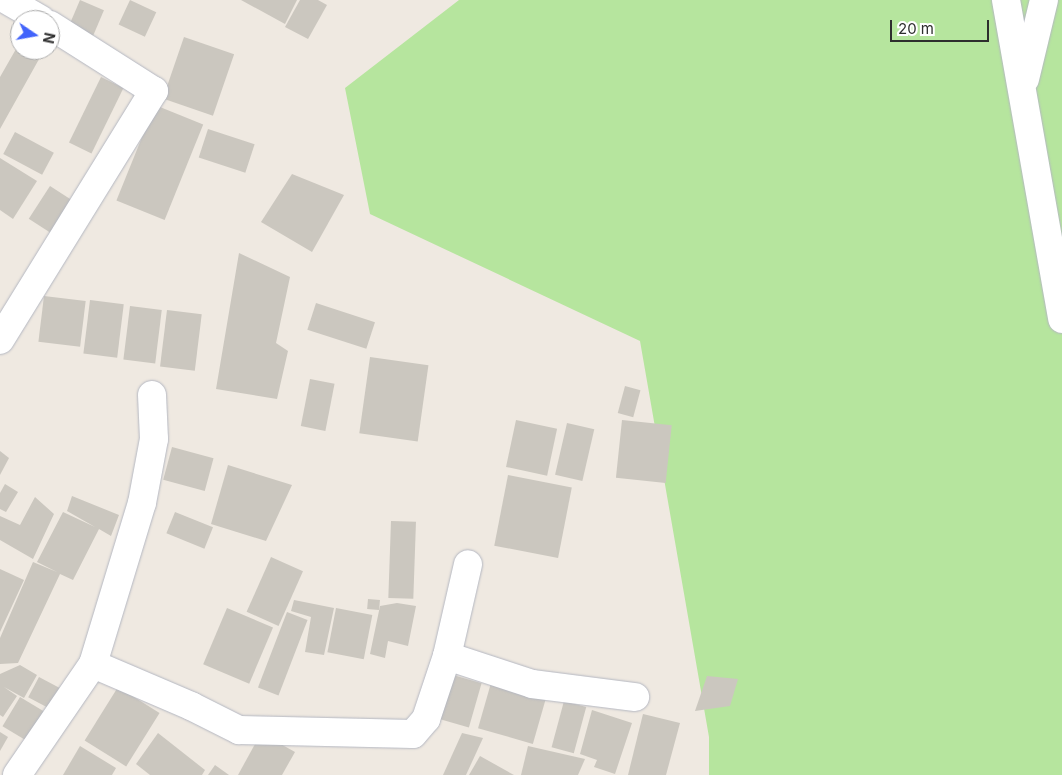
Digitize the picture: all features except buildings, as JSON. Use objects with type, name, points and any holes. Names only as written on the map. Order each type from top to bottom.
[{"type":"street","points":[[7,0],[24,10]]},
{"type":"street","points":[[1006,0],[1062,320]]},
{"type":"street","points":[[1022,90],[1044,0]]},
{"type":"street","points":[[0,340],[154,91],[60,31]]},
{"type":"street","points":[[17,775],[93,664],[142,503],[154,440],[152,395]]},
{"type":"street","points":[[93,664],[191,706],[238,730],[413,734],[426,719],[447,656],[468,564]]},
{"type":"street","points":[[447,656],[532,684],[634,697]]},
{"type":"green space","points":[[459,0],[1062,0],[1062,775],[709,775],[709,737],[640,341],[370,214],[345,88]]}]
